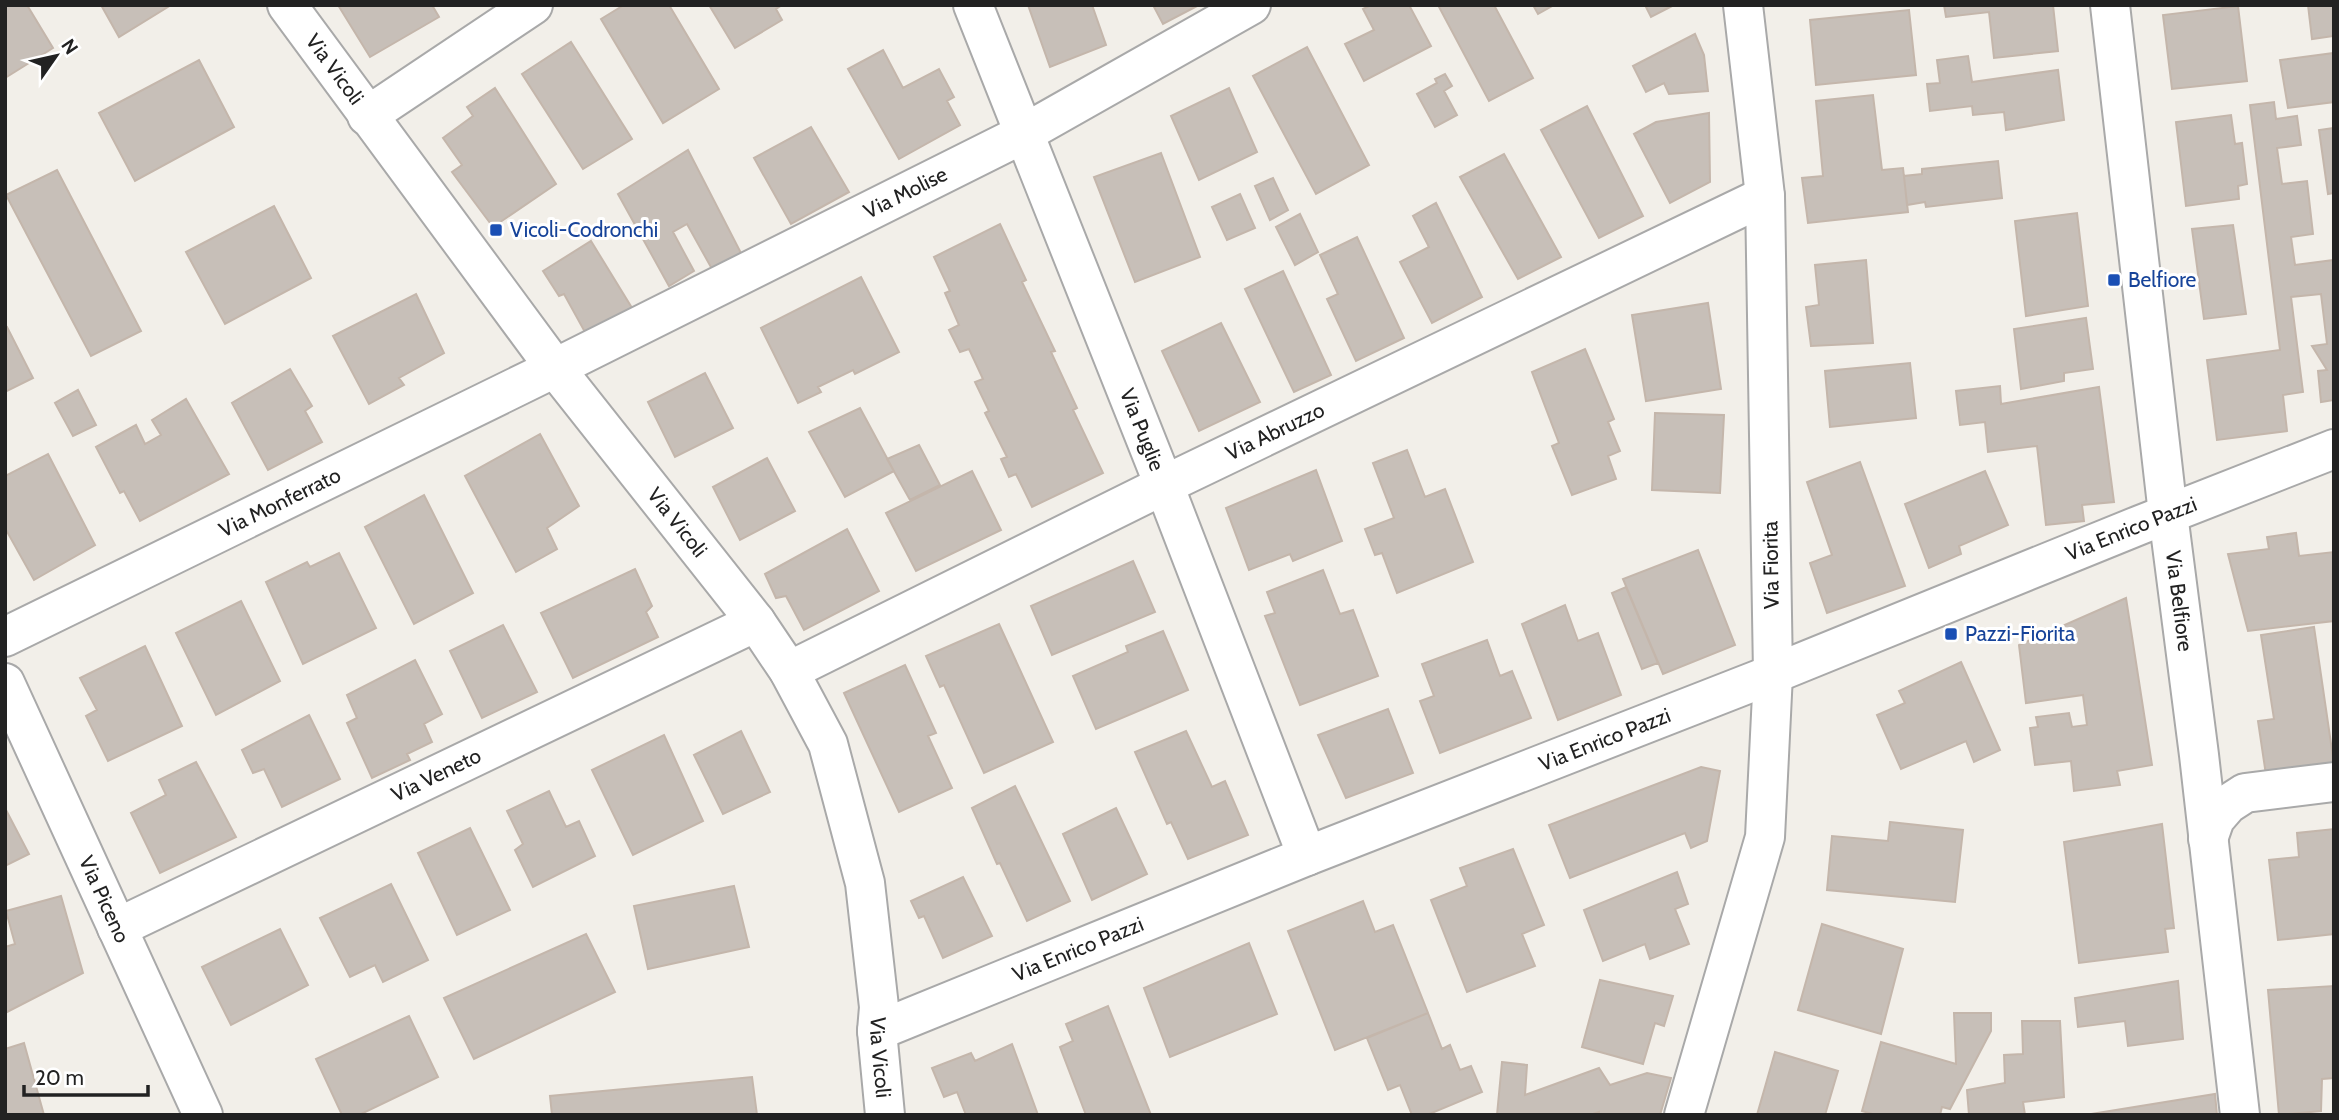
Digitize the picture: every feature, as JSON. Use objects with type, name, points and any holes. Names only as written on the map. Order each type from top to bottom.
[{"type":"street","name":"Via Vicoli","points":[[287,5],[555,368],[756,622],[789,671],[828,744],[865,883],[878,1007],[877,1031],[885,1115]]},
{"type":"street","points":[[367,116],[533,5]]},
{"type":"street","name":"Via Puglie","points":[[973,5],[1164,485],[1307,856]]},
{"type":"street","name":"Via Molise","points":[[555,368],[1023,134],[1251,5]]},
{"type":"street","name":"Via Fiorita","points":[[1684,1115],[1765,837],[1773,674],[1765,196],[1743,5]]},
{"type":"street","name":"Via Belfiore","points":[[2110,5],[2240,1115]]},
{"type":"street","name":"Via Abruzzo","points":[[789,671],[1164,485],[1765,196]]},
{"type":"street","name":"Via Monferrato","points":[[5,637],[555,368]]},
{"type":"street","name":"Via Enrico Pazzi","points":[[877,1031],[1307,856],[1773,674],[2334,449]]},
{"type":"street","name":"Via Veneto","points":[[117,928],[756,622]]},
{"type":"street","name":"Via Piceno","points":[[5,683],[204,1115]]},
{"type":"street","points":[[2199,755],[2212,772],[2228,785],[2245,793]]},
{"type":"street","points":[[2208,839],[2215,819],[2228,804],[2245,793],[2334,782]]},
{"type":"building","points":[[5,5],[27,5],[53,48],[5,78]]},
{"type":"building","points":[[101,5],[171,5],[119,37]]},
{"type":"building","points":[[338,5],[432,5],[439,17],[370,57]]},
{"type":"building","points":[[624,5],[669,5],[719,89],[663,123],[601,19]]},
{"type":"building","points":[[709,5],[782,5],[776,9],[782,20],[735,48]]},
{"type":"building","points":[[1028,5],[1092,5],[1106,45],[1050,67]]},
{"type":"building","points":[[1153,5],[1199,5],[1163,24]]},
{"type":"building","points":[[1371,5],[1409,5],[1431,46],[1364,81],[1345,44],[1374,30],[1363,9]]},
{"type":"building","points":[[1438,5],[1494,5],[1533,78],[1489,101]]},
{"type":"building","points":[[1533,5],[1554,5],[1538,14]]},
{"type":"building","points":[[1645,5],[1674,5],[1651,17]]},
{"type":"building","points":[[1944,5],[2053,5],[2058,51],[1994,58],[1989,12],[1946,17]]},
{"type":"building","points":[[2308,5],[2334,5],[2334,36],[2312,39]]},
{"type":"building","points":[[2238,6],[2247,81],[2172,89],[2163,15]]},
{"type":"building","points":[[1909,10],[1916,75],[1816,85],[1810,20]]},
{"type":"building","points":[[1695,34],[1704,55],[1708,91],[1669,94],[1664,83],[1646,92],[1633,66]]},
{"type":"building","points":[[571,42],[632,139],[583,169],[522,74]]},
{"type":"building","points":[[1307,47],[1369,165],[1316,194],[1253,76]]},
{"type":"building","points":[[883,50],[903,88],[939,69],[954,97],[947,101],[960,125],[899,159],[848,69]]},
{"type":"building","points":[[2334,53],[2334,102],[2288,108],[2280,60]]},
{"type":"building","points":[[1968,56],[1972,82],[2058,70],[2064,120],[2006,130],[2004,112],[1973,115],[1972,106],[1930,111],[1927,84],[1940,83],[1937,60]]},
{"type":"building","points":[[199,60],[234,127],[135,181],[99,113]]},
{"type":"building","points":[[1445,74],[1452,86],[1444,91],[1457,115],[1435,127],[1417,94],[1437,83],[1435,79]]},
{"type":"building","points":[[495,88],[556,184],[493,227],[452,172],[462,165],[443,138],[473,116],[467,107]]},
{"type":"building","points":[[1229,88],[1257,152],[1199,180],[1171,116]]},
{"type":"building","points":[[1873,95],[1882,170],[1903,168],[1908,212],[1808,223],[1802,178],[1823,176],[1816,101]]},
{"type":"building","points":[[2274,102],[2276,119],[2297,116],[2301,145],[2277,148],[2282,184],[2307,181],[2313,234],[2291,237],[2295,265],[2334,260],[2334,400],[2321,402],[2318,371],[2327,370],[2312,346],[2327,344],[2321,294],[2291,297],[2303,392],[2283,395],[2287,431],[2217,440],[2207,360],[2280,350],[2250,105]]},
{"type":"building","points":[[1587,106],[1643,216],[1599,238],[1541,130]]},
{"type":"building","points":[[1709,113],[1710,182],[1670,203],[1634,134],[1656,122]]},
{"type":"building","points":[[2231,115],[2235,144],[2242,143],[2247,184],[2238,186],[2239,199],[2186,206],[2176,122]]},
{"type":"building","points":[[811,127],[849,192],[791,224],[754,158]]},
{"type":"building","points":[[2334,128],[2334,193],[2328,194],[2319,130]]},
{"type":"building","points":[[688,150],[741,253],[712,269],[687,224],[673,232],[694,271],[669,286],[618,194]]},
{"type":"building","points":[[1161,153],[1200,257],[1135,282],[1094,177]]},
{"type":"building","points":[[1504,154],[1561,257],[1518,279],[1460,177]]},
{"type":"building","points":[[1998,161],[2002,198],[1926,207],[1925,202],[1907,205],[1904,176],[1922,174],[1922,169]]},
{"type":"building","points":[[57,170],[141,331],[91,356],[6,195]]},
{"type":"building","points":[[1273,178],[1288,210],[1270,220],[1255,186]]},
{"type":"building","points":[[1240,194],[1255,228],[1227,240],[1212,207]]},
{"type":"building","points":[[1436,203],[1482,297],[1432,323],[1400,262],[1429,247],[1413,216]]},
{"type":"building","points":[[274,206],[311,278],[225,324],[186,252]]},
{"type":"building","points":[[2077,213],[2088,306],[2026,316],[2015,221]]},
{"type":"building","points":[[1300,214],[1318,252],[1295,265],[1276,227]]},
{"type":"building","points":[[1000,224],[1026,280],[1022,282],[1055,351],[1051,352],[1077,408],[1073,410],[1103,473],[1032,507],[1016,474],[1009,477],[1001,459],[1007,457],[985,413],[989,411],[975,382],[983,379],[969,349],[960,352],[949,330],[959,325],[945,293],[950,291],[934,257]]},
{"type":"building","points":[[2233,225],[2246,314],[2204,319],[2192,229]]},
{"type":"building","points":[[1357,237],[1404,338],[1356,361],[1327,299],[1338,294],[1320,255]]},
{"type":"building","points":[[591,241],[632,308],[586,334],[564,294],[559,296],[543,271]]},
{"type":"building","points":[[1866,260],[1873,343],[1811,346],[1806,307],[1819,305],[1815,265]]},
{"type":"building","points":[[1283,271],[1331,375],[1294,392],[1245,289]]},
{"type":"building","points":[[861,277],[899,352],[855,374],[853,370],[818,387],[821,392],[798,403],[761,328]]},
{"type":"building","points":[[416,294],[444,353],[399,378],[404,385],[369,404],[333,336]]},
{"type":"building","points":[[1708,303],[1721,389],[1646,401],[1632,315]]},
{"type":"building","points":[[2086,318],[2093,369],[2064,373],[2064,381],[2021,389],[2014,329]]},
{"type":"building","points":[[1221,323],[1260,402],[1199,431],[1162,351]]},
{"type":"building","points":[[7,327],[33,378],[5,392],[5,328]]},
{"type":"building","points":[[1585,349],[1614,419],[1608,422],[1620,451],[1608,456],[1616,479],[1572,495],[1552,446],[1559,443],[1532,372]]},
{"type":"building","points":[[1910,363],[1916,418],[1830,427],[1825,371]]},
{"type":"building","points":[[290,369],[312,406],[305,411],[322,442],[268,470],[232,403]]},
{"type":"building","points":[[705,373],[733,428],[675,457],[648,402]]},
{"type":"building","points":[[2000,386],[2001,404],[2099,387],[2114,502],[2082,505],[2084,521],[2046,525],[2037,446],[1988,452],[1985,422],[1960,425],[1956,391]]},
{"type":"building","points":[[78,390],[96,425],[73,436],[55,403]]},
{"type":"building","points":[[186,399],[229,474],[140,521],[124,491],[120,493],[96,447],[136,425],[145,444],[161,435],[152,420]]},
{"type":"building","points":[[860,408],[894,471],[845,497],[809,432]]},
{"type":"building","points":[[1655,413],[1724,415],[1720,493],[1652,490]]},
{"type":"building","points":[[540,434],[579,506],[547,528],[557,549],[516,572],[465,476]]},
{"type":"building","points":[[919,445],[940,485],[910,500],[887,459]]},
{"type":"building","points":[[1407,450],[1425,497],[1445,489],[1473,562],[1397,593],[1382,553],[1375,555],[1365,529],[1394,518],[1373,463]]},
{"type":"building","points":[[48,454],[95,545],[34,580],[5,528],[5,476]]},
{"type":"building","points":[[767,458],[795,511],[740,540],[713,487]]},
{"type":"building","points":[[1860,462],[1905,586],[1827,613],[1810,563],[1832,555],[1807,482]]},
{"type":"building","points":[[1316,470],[1342,541],[1293,561],[1290,554],[1249,570],[1226,508]]},
{"type":"building","points":[[972,471],[1001,530],[916,571],[886,513]]},
{"type":"building","points":[[1985,471],[2008,525],[1959,546],[1961,554],[1929,568],[1905,504]]},
{"type":"building","points":[[424,495],[473,593],[414,624],[365,527]]},
{"type":"building","points":[[847,529],[879,591],[804,630],[786,596],[776,598],[765,574]]},
{"type":"building","points":[[2296,533],[2299,556],[2334,552],[2334,621],[2248,631],[2228,554],[2269,549],[2267,537]]},
{"type":"building","points":[[1698,550],[1735,645],[1663,674],[1623,579]]},
{"type":"building","points":[[339,553],[376,628],[303,664],[266,582],[307,562],[310,567]]},
{"type":"building","points":[[1133,561],[1155,612],[1052,655],[1031,606]]},
{"type":"building","points":[[635,569],[652,606],[646,612],[658,637],[573,678],[541,613]]},
{"type":"building","points":[[1323,570],[1340,614],[1353,610],[1378,676],[1300,705],[1265,616],[1275,613],[1267,592]]},
{"type":"building","points":[[1626,587],[1658,663],[1642,669],[1612,593]]},
{"type":"building","points":[[2126,598],[2152,765],[2117,771],[2120,785],[2074,791],[2071,761],[2035,765],[2030,728],[2038,727],[2036,717],[2069,713],[2072,727],[2087,725],[2083,695],[2026,703],[2019,645]]},
{"type":"building","points":[[241,601],[280,681],[216,715],[176,633]]},
{"type":"building","points":[[1565,605],[1578,641],[1598,633],[1621,695],[1558,720],[1522,624]]},
{"type":"building","points":[[999,624],[1053,742],[984,773],[944,685],[940,687],[926,656]]},
{"type":"building","points":[[503,625],[537,692],[482,718],[450,651]]},
{"type":"building","points":[[2314,627],[2334,764],[2266,775],[2258,721],[2274,719],[2261,635]]},
{"type":"building","points":[[1163,631],[1188,690],[1096,729],[1073,676],[1128,652],[1126,646]]},
{"type":"building","points":[[1487,640],[1500,676],[1512,671],[1531,718],[1440,753],[1420,701],[1434,696],[1422,664]]},
{"type":"building","points":[[145,646],[182,726],[108,761],[86,716],[97,710],[80,678]]},
{"type":"building","points":[[415,660],[442,714],[424,724],[432,742],[407,754],[410,760],[372,778],[347,723],[357,718],[347,695]]},
{"type":"building","points":[[1961,662],[2000,750],[1974,762],[1966,741],[1901,769],[1877,715],[1905,703],[1899,691]]},
{"type":"building","points":[[905,665],[936,733],[928,736],[952,788],[899,812],[844,693]]},
{"type":"building","points":[[1388,709],[1413,773],[1346,798],[1318,735]]},
{"type":"building","points":[[309,715],[340,779],[282,807],[264,769],[253,773],[242,750]]},
{"type":"building","points":[[741,731],[770,792],[723,814],[694,755]]},
{"type":"building","points":[[1186,731],[1212,787],[1225,781],[1248,835],[1188,859],[1171,822],[1167,824],[1135,752]]},
{"type":"building","points":[[664,735],[703,821],[633,855],[592,770]]},
{"type":"building","points":[[196,762],[236,837],[160,873],[131,813],[166,795],[159,780]]},
{"type":"building","points":[[1701,767],[1720,771],[1707,841],[1691,848],[1685,833],[1570,878],[1549,825]]},
{"type":"building","points":[[1015,786],[1070,901],[1027,921],[972,808]]},
{"type":"building","points":[[549,791],[566,827],[579,821],[595,856],[533,887],[515,850],[523,844],[507,811]]},
{"type":"building","points":[[5,808],[29,854],[5,866]]},
{"type":"building","points":[[1116,808],[1147,874],[1092,900],[1063,834]]},
{"type":"building","points":[[1890,822],[1963,830],[1955,902],[1827,890],[1832,836],[1888,841]]},
{"type":"building","points":[[2162,824],[2174,928],[2165,929],[2168,952],[2079,963],[2064,842]]},
{"type":"building","points":[[470,828],[510,910],[457,935],[418,853]]},
{"type":"building","points":[[2334,829],[2334,934],[2278,940],[2269,860],[2299,857],[2297,833]]},
{"type":"building","points":[[1513,849],[1544,925],[1522,934],[1535,966],[1467,992],[1431,900],[1467,886],[1460,868]]},
{"type":"building","points":[[1677,872],[1688,904],[1675,909],[1689,944],[1650,959],[1645,944],[1603,961],[1584,910]]},
{"type":"building","points":[[963,877],[992,936],[943,958],[924,916],[919,918],[911,901]]},
{"type":"building","points":[[391,884],[428,960],[383,982],[375,965],[350,977],[320,918]]},
{"type":"building","points":[[734,886],[749,947],[648,969],[634,906]]},
{"type":"building","points":[[61,896],[83,973],[5,1013],[5,947],[15,944],[6,911]]},
{"type":"building","points":[[1363,901],[1375,932],[1393,925],[1428,1013],[1335,1050],[1288,931]]},
{"type":"building","points":[[1822,924],[1903,949],[1881,1034],[1798,1010]]},
{"type":"building","points":[[280,929],[308,985],[231,1025],[202,967]]},
{"type":"building","points":[[586,934],[615,992],[474,1059],[444,998]]},
{"type":"building","points":[[1249,943],[1277,1014],[1170,1057],[1144,988]]},
{"type":"building","points":[[1600,980],[1673,996],[1664,1026],[1655,1023],[1643,1064],[1582,1047]]},
{"type":"building","points":[[2178,981],[2183,1039],[2128,1046],[2125,1021],[2078,1027],[2075,998]]},
{"type":"building","points":[[2334,986],[2334,1078],[2322,1079],[2321,1111],[2279,1115],[2268,990]]},
{"type":"building","points":[[1108,1006],[1151,1115],[1086,1115],[1060,1047],[1073,1041],[1066,1024]]},
{"type":"building","points":[[1428,1013],[1442,1049],[1450,1045],[1460,1070],[1471,1066],[1482,1092],[1427,1115],[1412,1115],[1400,1085],[1388,1090],[1367,1038]]},
{"type":"building","points":[[1954,1013],[1991,1013],[1991,1031],[1950,1109],[1942,1107],[1940,1115],[1876,1115],[1862,1111],[1881,1042],[1956,1064]]},
{"type":"building","points":[[409,1016],[438,1077],[359,1115],[342,1115],[316,1059]]},
{"type":"building","points":[[2022,1021],[2060,1021],[2064,1097],[2023,1102],[2025,1115],[1969,1115],[1967,1090],[2005,1083],[2004,1055],[2023,1054]]},
{"type":"building","points":[[24,1043],[44,1115],[5,1115],[5,1049]]},
{"type":"building","points":[[1012,1044],[1038,1115],[966,1115],[957,1092],[944,1097],[932,1068],[971,1053],[975,1061]]},
{"type":"building","points":[[1775,1052],[1838,1071],[1825,1115],[1757,1115]]},
{"type":"building","points":[[1502,1062],[1527,1065],[1525,1095],[1599,1068],[1610,1085],[1647,1073],[1671,1078],[1660,1115],[1599,1115],[1599,1112],[1590,1115],[1497,1115]]},
{"type":"building","points":[[752,1077],[757,1115],[552,1115],[550,1096]]},
{"type":"building","points":[[2215,1094],[2217,1115],[2085,1115]]},
{"type":"place","name":"Vicoli-Codronchi","points":[[496,230]]},
{"type":"place","name":"Belfiore","points":[[2114,280]]},
{"type":"place","name":"Pazzi-Fiorita","points":[[1951,634]]}]
